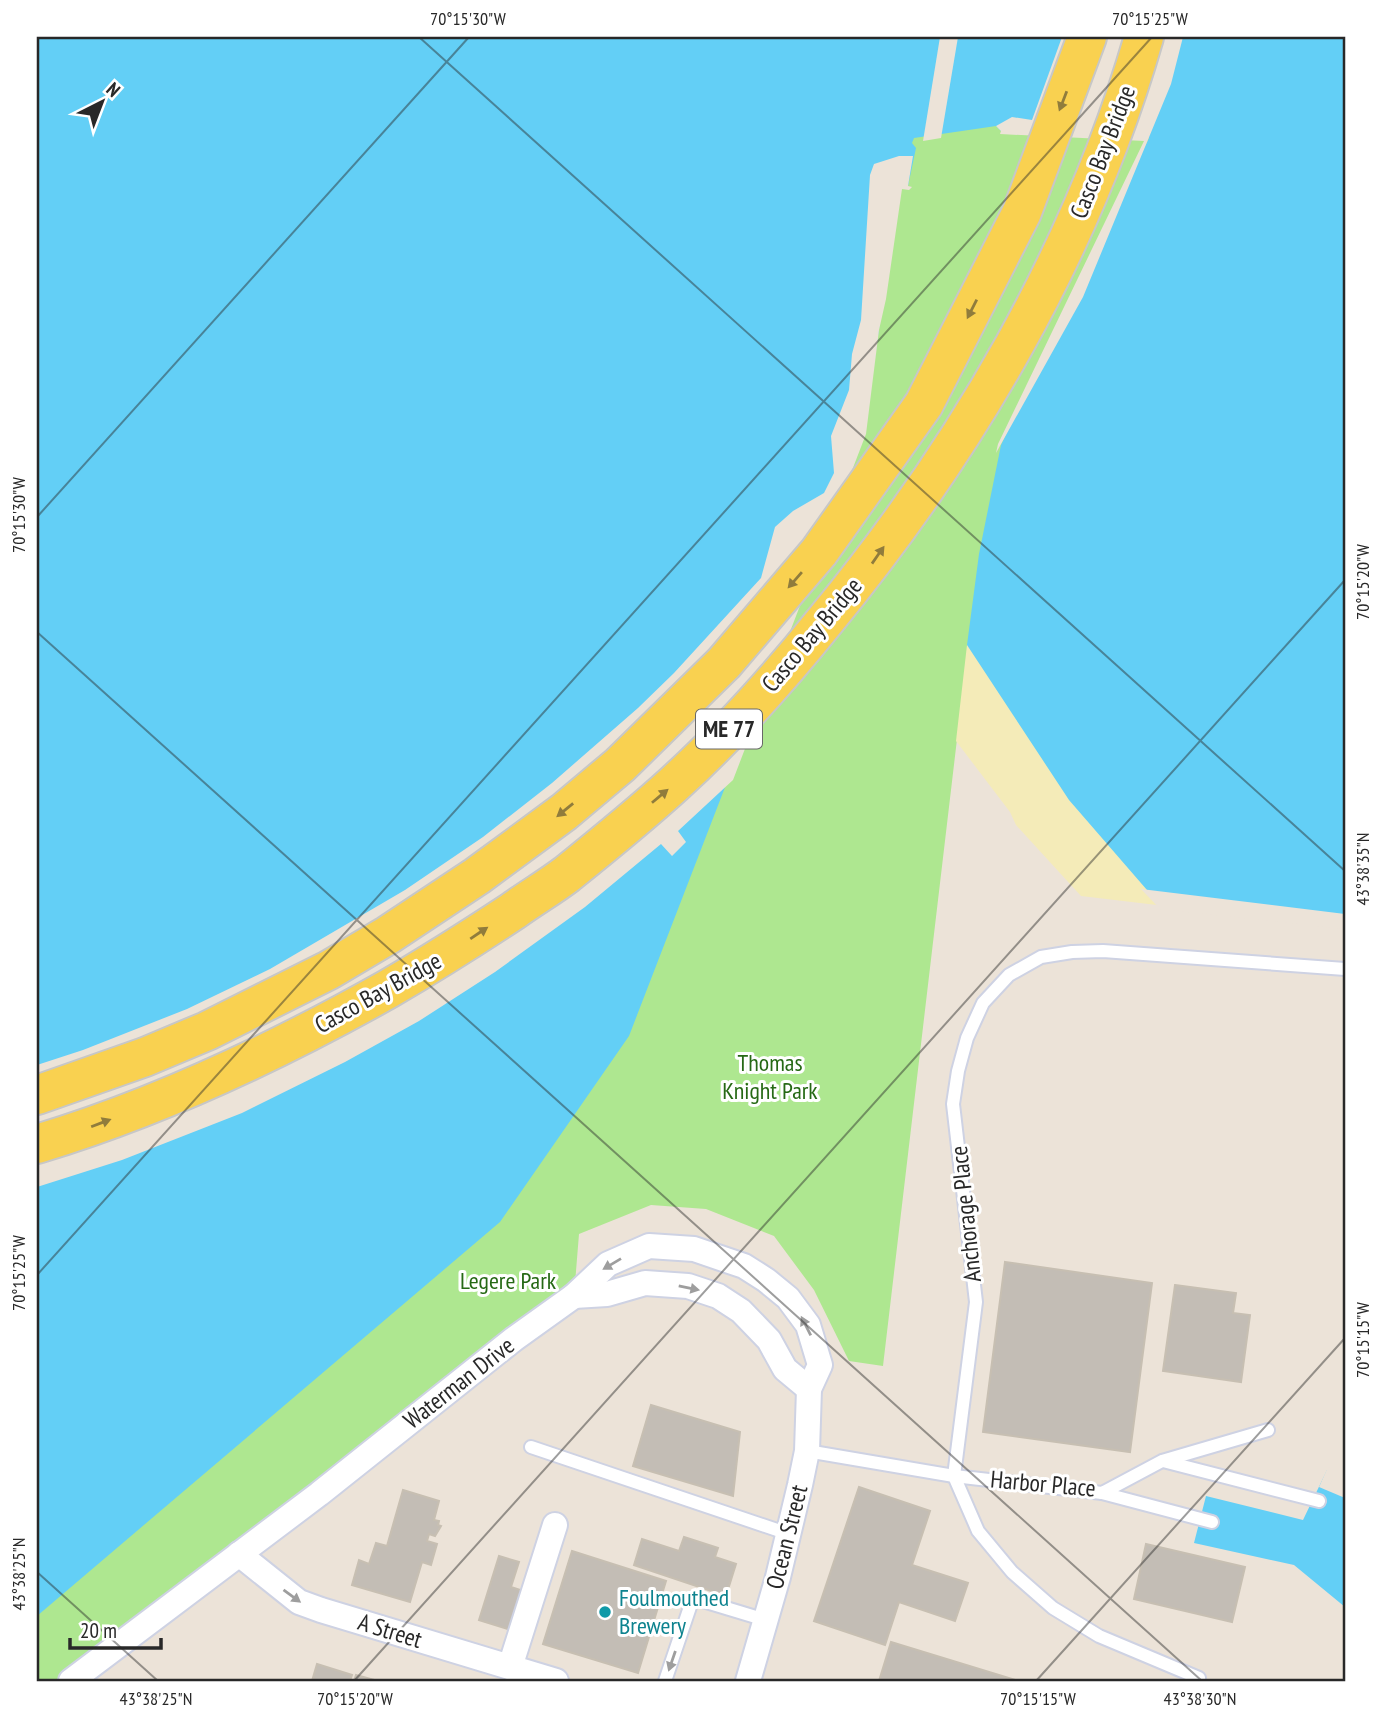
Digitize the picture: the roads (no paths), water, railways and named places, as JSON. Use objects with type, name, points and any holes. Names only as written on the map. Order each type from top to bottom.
[{"type":"main road","name":"Casco Bay Bridge","points":[[37,1095],[145,1057],[207,1031],[317,976],[388,934],[477,876],[564,812],[620,765],[724,663],[819,552],[924,404],[1022,212],[1087,37]]},
{"type":"main road","name":"Casco Bay Bridge","points":[[37,1144],[76,1132],[201,1084],[325,1024],[447,955],[564,876],[684,774],[776,681],[869,568],[952,450],[1026,326],[1087,200],[1144,37]]},
{"type":"street","name":"Waterman Drive","points":[[71,1681],[320,1494],[514,1339],[574,1296],[608,1264],[649,1246],[694,1249],[744,1266],[788,1298],[808,1325],[820,1365],[809,1389]]},
{"type":"street","points":[[574,1296],[607,1294],[645,1283],[688,1286],[718,1296],[741,1311],[769,1340],[785,1369],[809,1389]]},
{"type":"street","name":"Ocean Street","points":[[748,1681],[789,1534],[807,1451],[809,1389]]},
{"type":"street","points":[[510,1667],[555,1525]]},
{"type":"street","name":"A Street","points":[[239,1554],[299,1602],[556,1681]]},
{"type":"lane","name":"Anchorage Place","points":[[954,1476],[976,1302],[953,1104],[967,1038],[983,1003],[1009,975],[1041,957],[1072,951],[1345,969]]},
{"type":"lane","name":"Harbor Place","points":[[807,1451],[954,1476],[1102,1493],[1162,1461],[1268,1430]]},
{"type":"lane","points":[[531,1447],[789,1534]]},
{"type":"lane","points":[[1162,1461],[1319,1501]]},
{"type":"lane","points":[[954,1476],[978,1531],[1012,1572],[1053,1608],[1099,1636],[1199,1678],[1198,1681]]},
{"type":"lane","points":[[1102,1493],[1212,1522]]},
{"type":"lane","points":[[665,1681],[693,1598],[766,1620]]},
{"type":"water","points":[[37,37],[1345,37],[1345,926],[1160,905],[1069,800],[967,645],[979,554],[1001,445],[1149,138],[1001,131],[996,126],[914,138],[912,143],[916,148],[908,186],[899,185],[866,422],[629,1036],[500,1222],[37,1616]]},
{"type":"water","points":[[1327,1470],[1345,1478],[1345,1607],[1294,1565],[1194,1543],[1206,1496],[1303,1520]]},
{"type":"place","name":"Foulmouthed Brewery","points":[[605,1612]]},
{"type":"park label","name":"Thomas Knight Park","points":[[770,1077]]},
{"type":"park label","name":"Legere Park","points":[[508,1281]]}]
